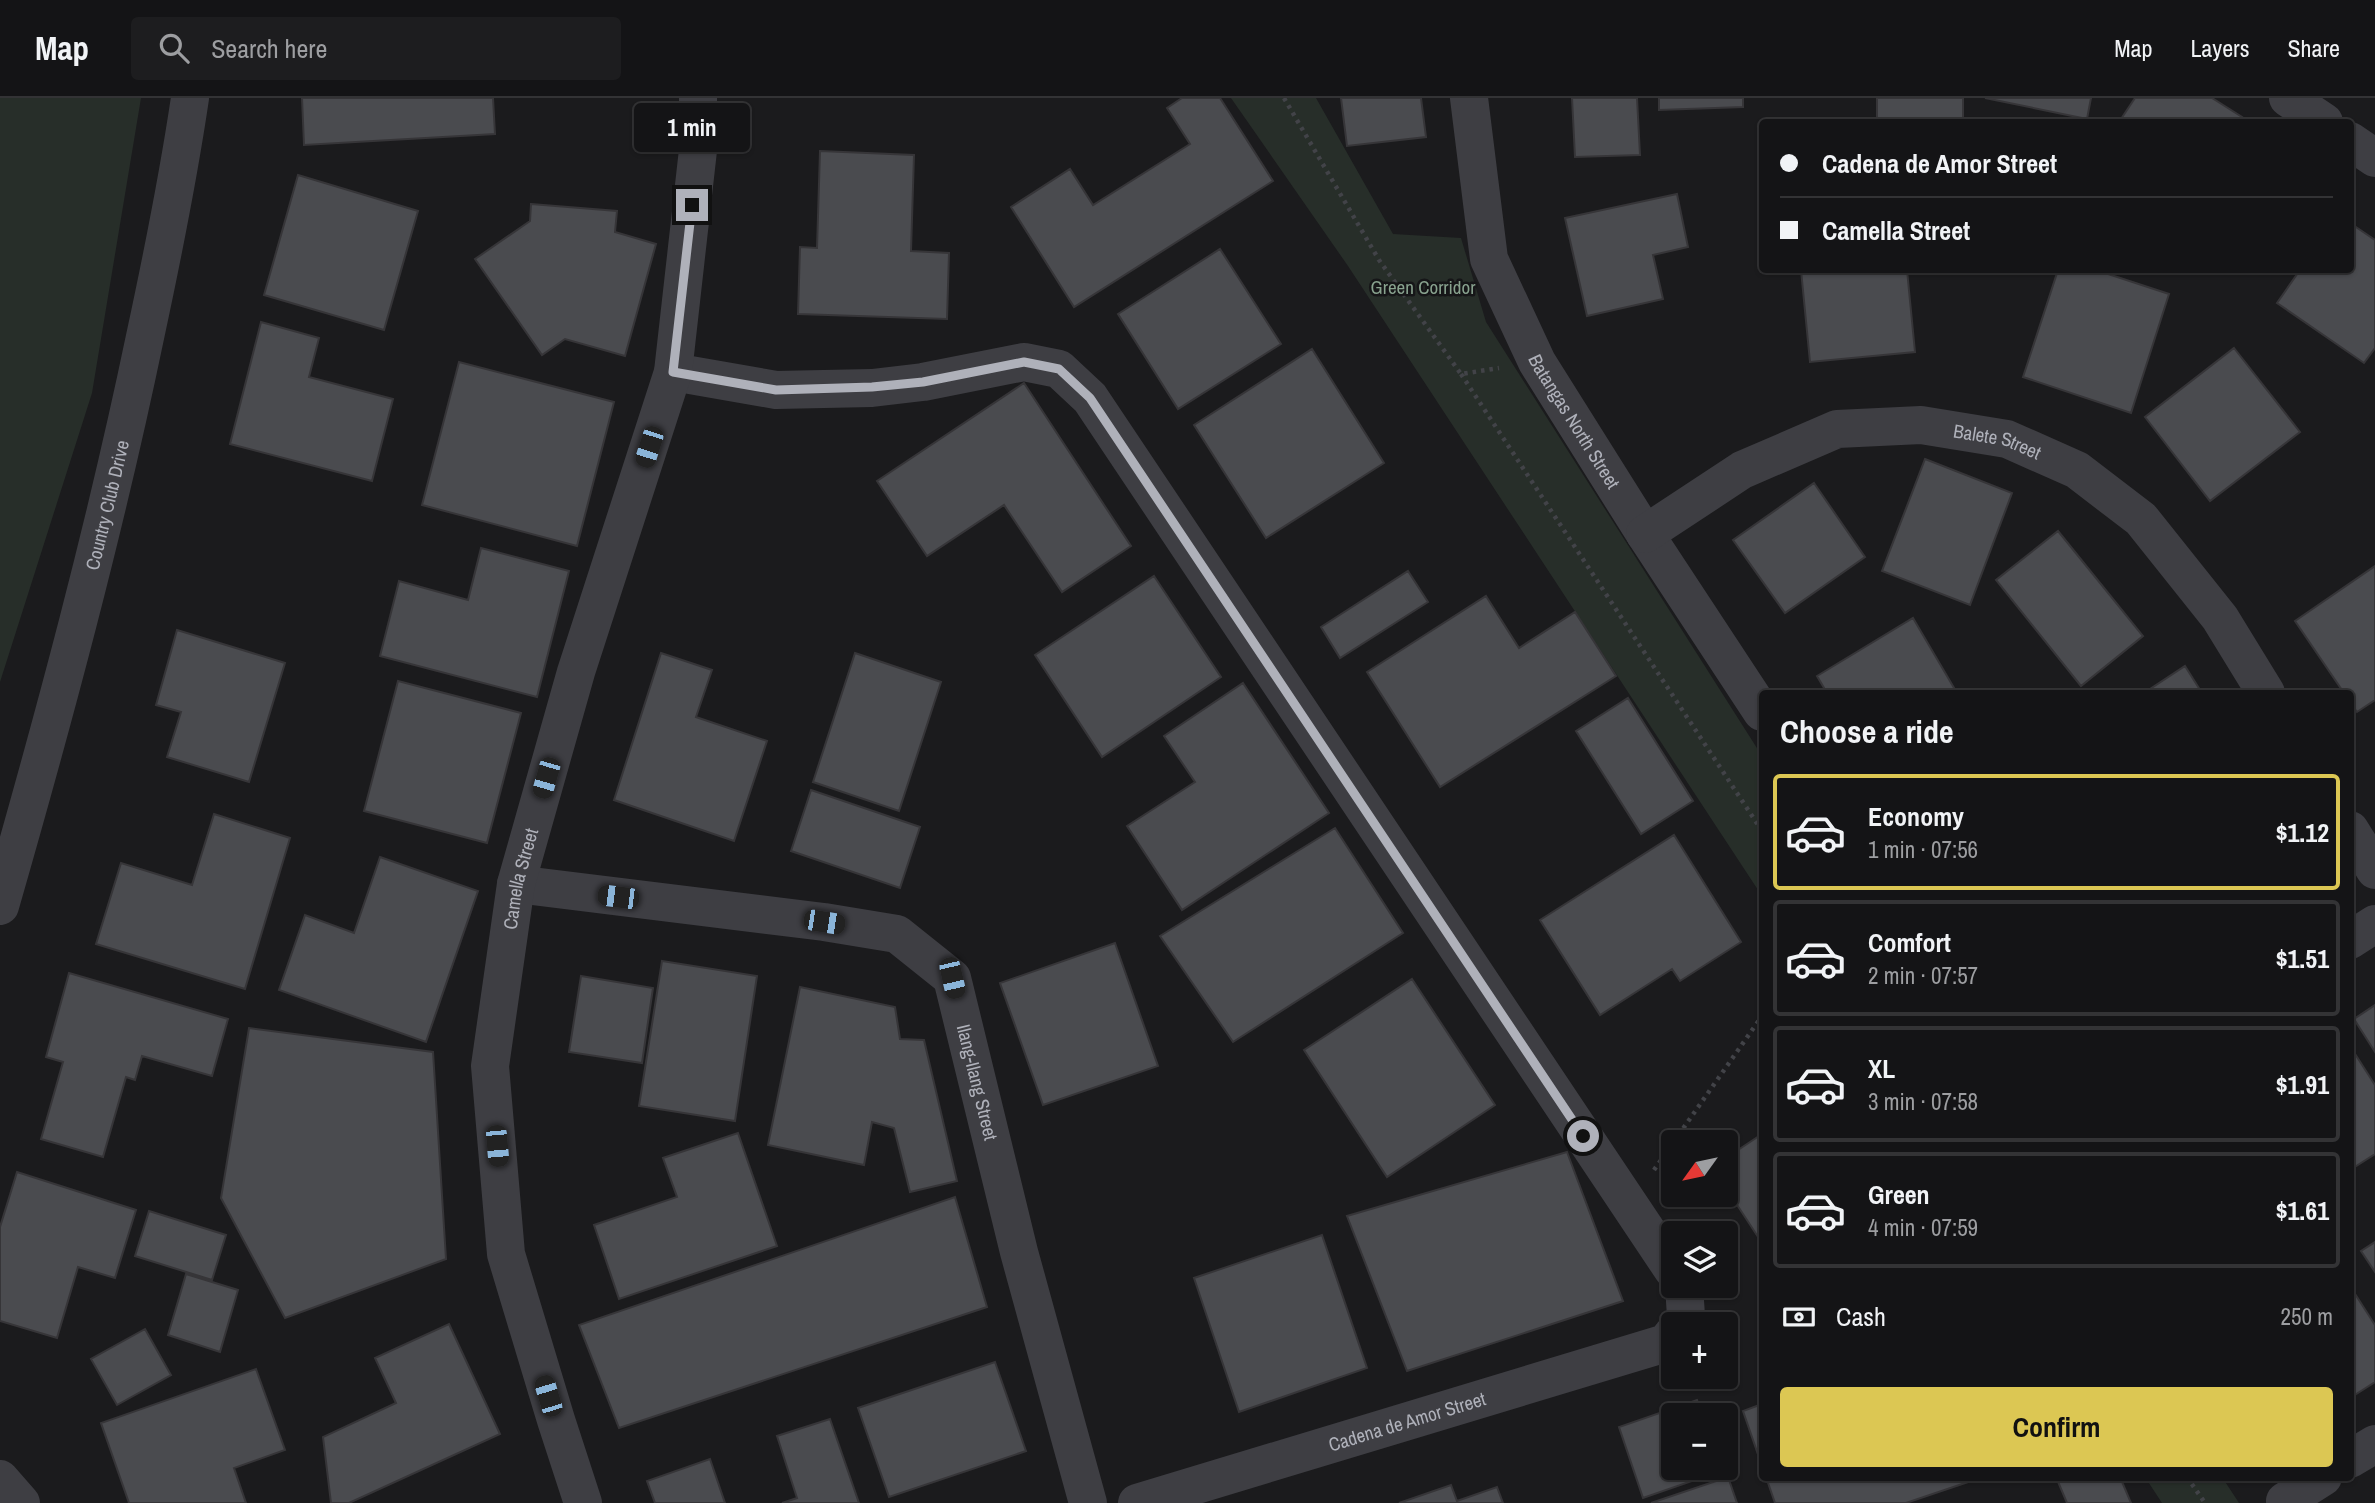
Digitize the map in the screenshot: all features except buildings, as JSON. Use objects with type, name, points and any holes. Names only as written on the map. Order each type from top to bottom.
[{"type":"street","name":"Country Club Drive","points":[[0,906],[49,734],[125,433],[177,183],[190,98]]},
{"type":"street","name":"Camella Street","points":[[583,1503],[506,1254],[490,1066],[516,884],[576,672],[673,372],[698,150],[698,98]]},
{"type":"street","name":"Batangas North Street","points":[[1469,98],[1489,258],[1537,362],[1645,534],[1759,707]]},
{"type":"street","points":[[2288,98],[2320,119]]},
{"type":"street","points":[[2354,144],[2375,158]]},
{"type":"street","points":[[673,372],[776,390],[872,387],[923,382],[1024,362],[1059,369],[1090,398],[1661,1252]]},
{"type":"street","name":"Balete Street","points":[[1645,534],[1742,470],[1837,429],[1921,425],[2007,439],[2077,470],[2141,519],[2220,618],[2264,690]]},
{"type":"street","points":[[2354,836],[2375,870]]},
{"type":"street","name":"Ilang-Ilang Street","points":[[516,884],[824,922],[897,934],[952,978],[1019,1252],[1088,1503]]},
{"type":"street","points":[[2354,937],[2375,924]]},
{"type":"street","name":"Cadena de Amor Street","points":[[1137,1503],[1661,1345]]},
{"type":"street","points":[[2354,1457],[2375,1444]]},
{"type":"street","points":[[0,1479],[21,1503]]},
{"type":"street","points":[[2281,1494],[2313,1481]]},
{"type":"path","points":[[1284,98],[1379,260],[1461,374],[1759,826]]},
{"type":"path","points":[[1461,374],[1537,362]]},
{"type":"path","points":[[1629,1205],[1759,1020]]},
{"type":"path","points":[[2190,1481],[2204,1503]]},
{"type":"green space","points":[[0,98],[141,98],[92,393],[0,682]]},
{"type":"green space","name":"Green Corridor","points":[[1231,98],[1316,98],[1393,234],[1461,238],[1486,322],[1759,751],[1759,891],[1348,266]]},
{"type":"green space","points":[[2148,1481],[2225,1481],[2239,1503],[2162,1503]]},
{"type":"route","points":[[692,205],[673,372],[776,390],[872,387],[923,382],[1024,362],[1059,369],[1090,398],[1583,1136]]}]
